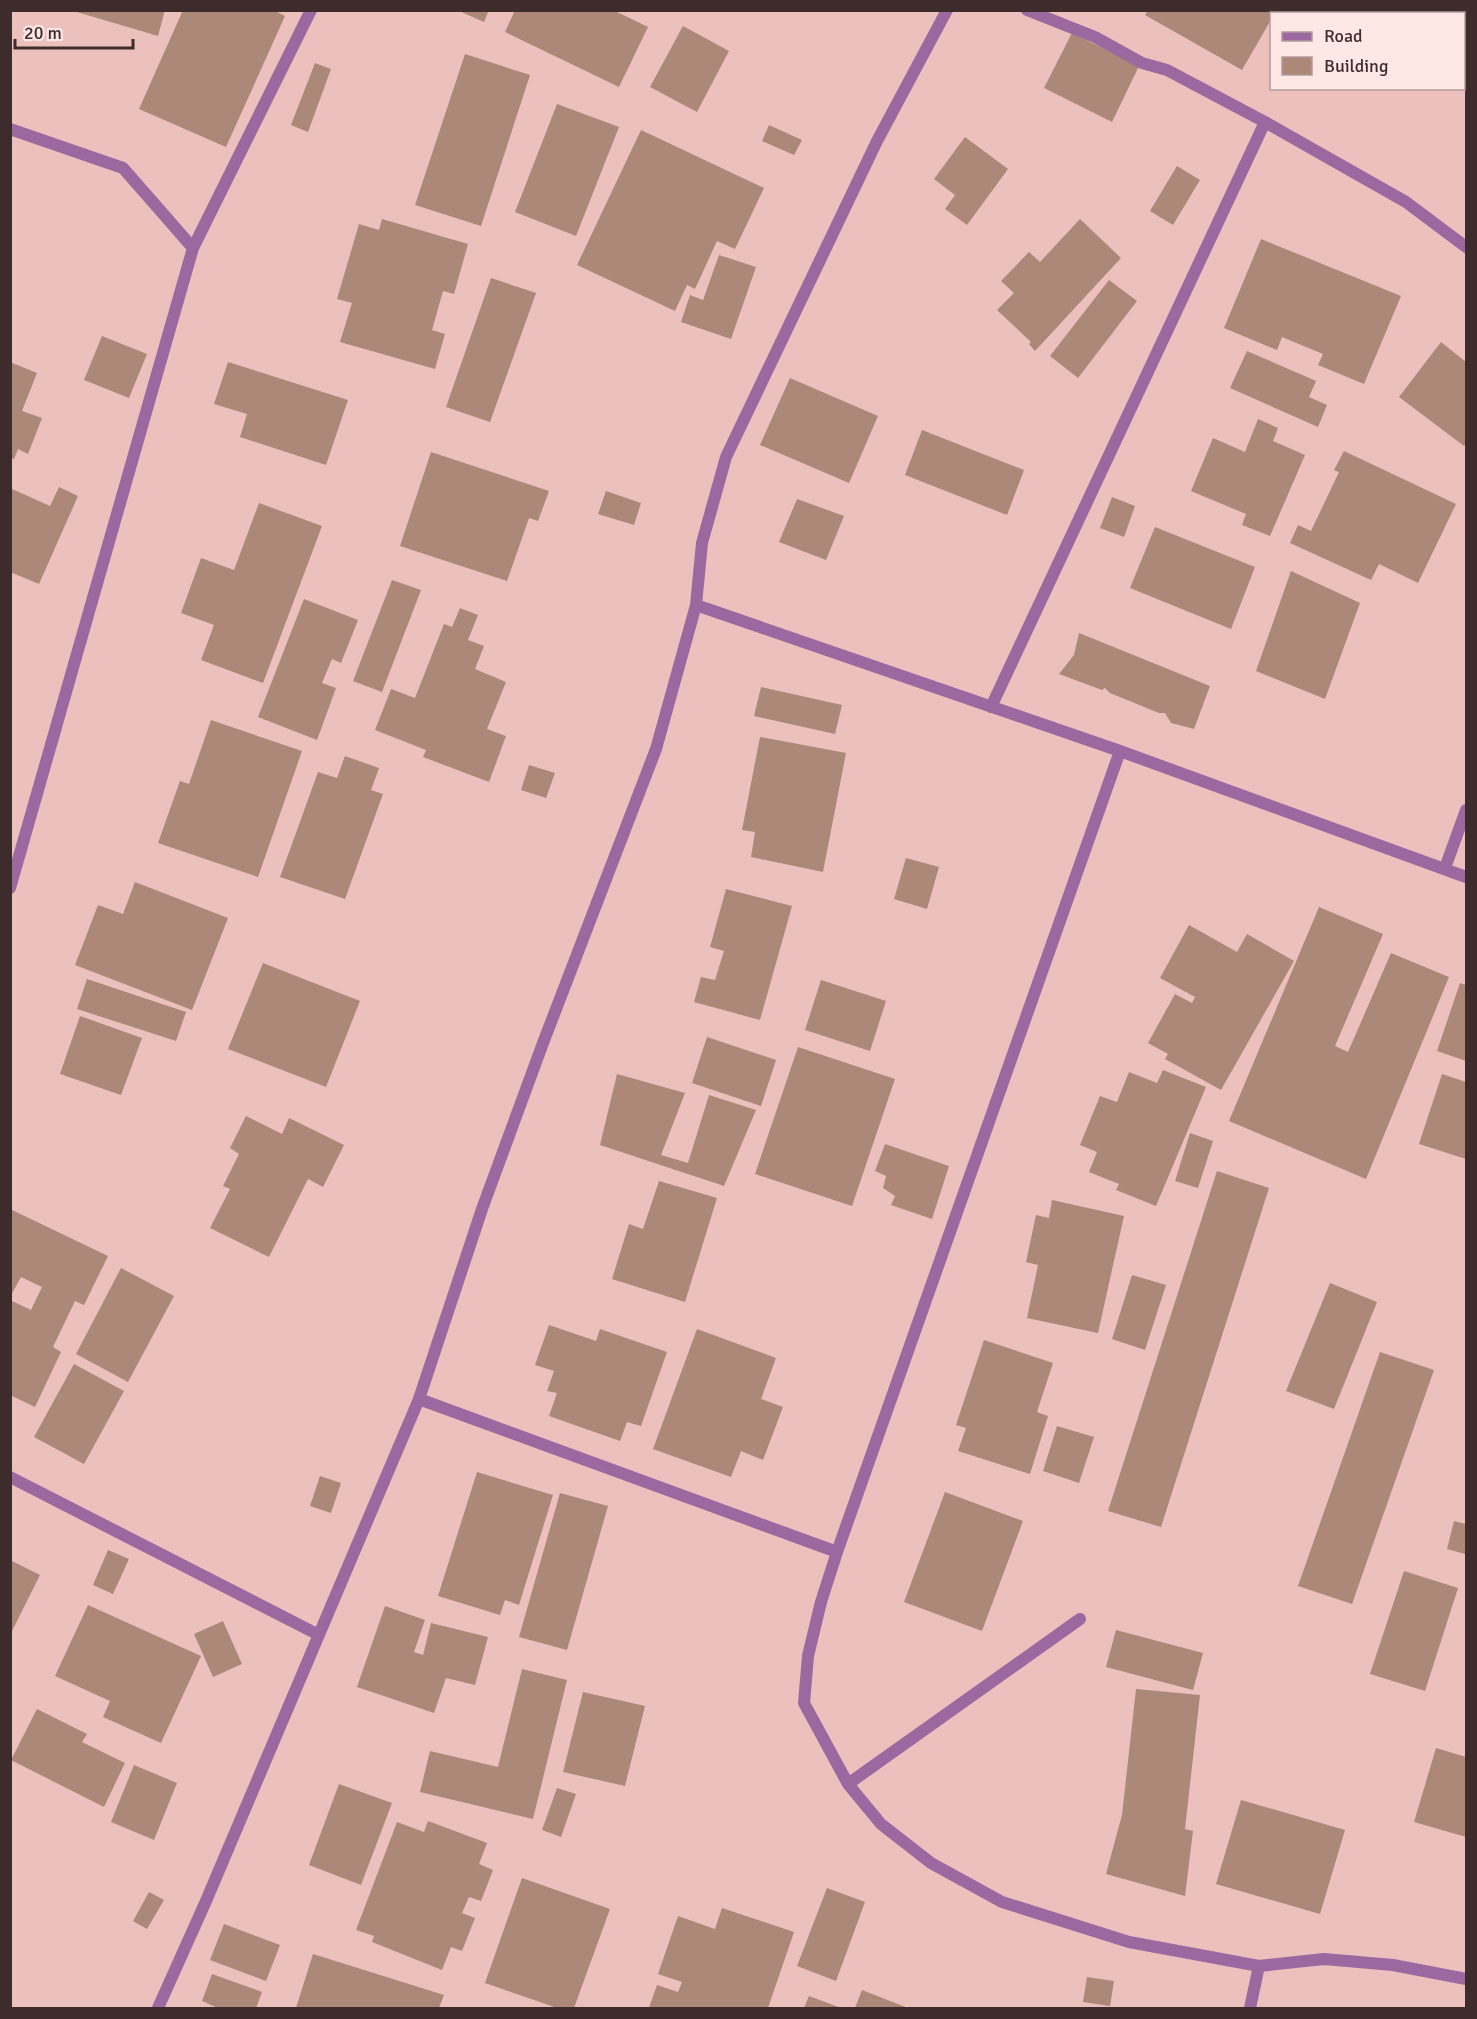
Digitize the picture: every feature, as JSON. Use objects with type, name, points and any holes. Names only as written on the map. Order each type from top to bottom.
[{"type":"street","points":[[12,881],[193,248],[311,10]]},
{"type":"street","points":[[158,2008],[207,1901],[419,1399],[507,1143],[656,749],[696,605],[702,543],[726,457],[877,141],[947,10]]},
{"type":"street","points":[[1027,10],[1095,37],[1142,63],[1167,70],[1265,122],[1406,202],[1467,247]]},
{"type":"street","points":[[991,707],[1265,122]]},
{"type":"street","points":[[10,129],[123,168],[193,248]]},
{"type":"street","points":[[696,605],[1120,752],[1467,877]]},
{"type":"street","points":[[1120,752],[837,1552],[821,1602],[808,1656],[804,1703],[848,1784],[880,1824],[931,1863],[1002,1902],[1130,1942],[1259,1966],[1324,1959],[1393,1965],[1467,1979]]},
{"type":"street","points":[[1445,868],[1467,810]]},
{"type":"street","points":[[419,1399],[837,1552]]},
{"type":"street","points":[[10,1478],[319,1635]]},
{"type":"street","points":[[848,1784],[1080,1619]]},
{"type":"street","points":[[1250,2008],[1259,1966]]},
{"type":"building","points":[[70,10],[165,10],[158,36]]},
{"type":"building","points":[[183,10],[273,10],[285,16],[226,147],[139,109]]},
{"type":"building","points":[[457,10],[489,10],[484,22]]},
{"type":"building","points":[[515,10],[613,10],[648,27],[619,87],[505,32]]},
{"type":"building","points":[[1148,10],[1276,10],[1270,12],[1270,21],[1242,70],[1145,15]]},
{"type":"building","points":[[683,26],[729,51],[697,112],[650,87]]},
{"type":"building","points":[[1072,33],[1139,66],[1112,122],[1044,88]]},
{"type":"building","points":[[465,54],[530,75],[481,226],[415,205]]},
{"type":"building","points":[[315,63],[331,69],[308,132],[291,125]]},
{"type":"building","points":[[557,104],[619,127],[576,236],[515,212]]},
{"type":"building","points":[[769,125],[802,140],[794,155],[762,141]]},
{"type":"building","points":[[641,130],[764,188],[735,249],[717,241],[695,289],[687,285],[675,311],[577,265]]},
{"type":"building","points":[[965,137],[1008,169],[967,225],[945,209],[955,195],[934,179]]},
{"type":"building","points":[[1177,166],[1200,180],[1173,225],[1150,211]]},
{"type":"building","points":[[382,219],[468,244],[454,294],[443,291],[432,330],[445,334],[435,369],[340,342],[352,303],[337,299],[359,224],[379,230]]},
{"type":"building","points":[[1080,219],[1121,258],[1035,351],[1029,344],[1031,342],[997,310],[1014,293],[1001,281],[1029,252],[1040,262]]},
{"type":"building","points":[[1261,239],[1401,296],[1364,384],[1318,365],[1323,354],[1282,337],[1277,350],[1224,328]]},
{"type":"building","points":[[719,255],[756,267],[731,339],[681,322],[690,295],[703,300]]},
{"type":"building","points":[[491,278],[536,293],[490,422],[446,407]]},
{"type":"building","points":[[1109,280],[1137,301],[1078,378],[1050,356]]},
{"type":"building","points":[[102,336],[147,354],[129,398],[84,380]]},
{"type":"building","points":[[1441,342],[1466,362],[1466,443],[1464,446],[1399,397]]},
{"type":"building","points":[[1247,351],[1316,381],[1309,397],[1327,405],[1318,427],[1230,388]]},
{"type":"building","points":[[10,362],[37,373],[22,411],[42,418],[28,454],[18,449],[14,459],[10,458]]},
{"type":"building","points":[[228,362],[348,400],[326,465],[240,437],[247,414],[214,404]]},
{"type":"building","points":[[790,378],[878,416],[849,483],[760,445]]},
{"type":"building","points":[[1258,419],[1278,428],[1273,441],[1305,455],[1270,536],[1242,525],[1246,514],[1191,491],[1213,438],[1245,452]]},
{"type":"building","points":[[922,430],[1024,470],[1007,515],[905,475]]},
{"type":"building","points":[[1344,451],[1456,504],[1418,583],[1379,564],[1371,580],[1290,543],[1298,525],[1311,531],[1339,472],[1334,470]]},
{"type":"building","points":[[431,452],[549,491],[538,521],[529,518],[507,581],[400,546]]},
{"type":"building","points":[[59,487],[78,496],[39,584],[10,572],[10,488],[50,506]]},
{"type":"building","points":[[606,491],[641,503],[634,525],[598,514]]},
{"type":"building","points":[[1112,497],[1135,506],[1124,537],[1100,528]]},
{"type":"building","points":[[797,499],[844,516],[826,560],[779,542]]},
{"type":"building","points":[[259,503],[322,526],[263,683],[201,660],[214,625],[181,613],[201,558],[234,570]]},
{"type":"building","points":[[1155,527],[1255,567],[1231,629],[1130,588]]},
{"type":"building","points":[[1291,571],[1360,603],[1325,699],[1256,671]]},
{"type":"building","points":[[392,580],[421,590],[382,692],[353,681]]},
{"type":"building","points":[[304,599],[358,620],[341,663],[332,659],[322,683],[336,688],[317,740],[258,717]]},
{"type":"building","points":[[460,608],[478,615],[468,640],[484,646],[475,669],[506,682],[487,729],[506,736],[489,782],[423,757],[426,750],[375,730],[391,689],[415,698],[444,624],[452,627]]},
{"type":"building","points":[[1079,633],[1210,686],[1194,729],[1171,723],[1165,713],[1159,713],[1110,693],[1105,688],[1102,690],[1059,674],[1074,655]]},
{"type":"building","points":[[761,687],[842,705],[835,734],[754,716]]},
{"type":"building","points":[[211,720],[302,751],[258,877],[158,843],[180,781],[189,784]]},
{"type":"building","points":[[760,737],[846,753],[823,872],[751,857],[755,832],[742,830]]},
{"type":"building","points":[[345,756],[379,768],[371,790],[383,794],[345,899],[280,877],[318,772],[337,778]]},
{"type":"building","points":[[529,765],[555,773],[546,798],[521,790]]},
{"type":"building","points":[[906,858],[939,867],[927,909],[894,899]]},
{"type":"building","points":[[135,882],[228,918],[192,1010],[75,965],[98,905],[123,914]]},
{"type":"building","points":[[726,889],[792,906],[760,1020],[694,1002],[701,977],[715,980],[724,951],[710,947]]},
{"type":"building","points":[[1319,907],[1383,934],[1335,1046],[1348,1052],[1391,953],[1449,977],[1366,1179],[1229,1121]]},
{"type":"building","points":[[1189,925],[1237,952],[1247,934],[1294,961],[1221,1090],[1165,1059],[1168,1054],[1148,1043],[1175,994],[1192,1003],[1195,997],[1160,978]]},
{"type":"building","points":[[263,963],[360,1001],[326,1087],[228,1049]]},
{"type":"building","points":[[87,979],[186,1012],[176,1041],[77,1009]]},
{"type":"building","points":[[821,980],[886,1001],[870,1051],[805,1030]]},
{"type":"building","points":[[1460,983],[1466,985],[1466,1061],[1437,1051]]},
{"type":"building","points":[[80,1016],[142,1038],[121,1095],[60,1074]]},
{"type":"building","points":[[707,1037],[776,1060],[761,1106],[692,1083]]},
{"type":"building","points":[[798,1047],[895,1079],[852,1206],[755,1174]]},
{"type":"building","points":[[1163,1070],[1206,1087],[1156,1206],[1116,1190],[1119,1184],[1089,1172],[1097,1152],[1080,1145],[1100,1096],[1117,1102],[1129,1072],[1157,1083]]},
{"type":"building","points":[[617,1074],[685,1093],[661,1155],[688,1163],[709,1095],[756,1110],[724,1186],[600,1145]]},
{"type":"building","points":[[1442,1074],[1466,1082],[1466,1159],[1419,1144]]},
{"type":"building","points":[[246,1116],[282,1134],[289,1118],[344,1145],[323,1187],[308,1179],[269,1257],[210,1228],[230,1189],[223,1186],[239,1154],[230,1148]]},
{"type":"building","points":[[1190,1133],[1213,1141],[1198,1188],[1175,1181]]},
{"type":"building","points":[[885,1144],[949,1166],[932,1219],[891,1205],[895,1196],[883,1188],[886,1176],[875,1171]]},
{"type":"building","points":[[1217,1171],[1269,1188],[1161,1527],[1108,1511]]},
{"type":"building","points":[[659,1181],[717,1198],[685,1302],[612,1279],[629,1224],[643,1229]]},
{"type":"building","points":[[1052,1200],[1124,1216],[1098,1333],[1027,1318],[1038,1265],[1026,1262],[1036,1215],[1049,1218]]},
{"type":"building","points":[[10,1209],[108,1256],[84,1305],[75,1301],[53,1347],[61,1352],[35,1407],[10,1395],[10,1300],[31,1310],[42,1287],[21,1277],[10,1297]]},
{"type":"building","points":[[121,1268],[174,1296],[128,1382],[76,1354]]},
{"type":"building","points":[[1132,1275],[1166,1285],[1145,1350],[1112,1339]]},
{"type":"building","points":[[1330,1283],[1377,1302],[1334,1409],[1286,1391]]},
{"type":"building","points":[[549,1325],[596,1341],[600,1329],[667,1352],[641,1426],[627,1422],[620,1441],[549,1416],[557,1393],[547,1391],[554,1371],[535,1365]]},
{"type":"building","points":[[697,1329],[776,1358],[761,1399],[783,1407],[763,1460],[741,1451],[731,1477],[653,1449]]},
{"type":"building","points":[[984,1340],[1053,1363],[1037,1412],[1048,1416],[1030,1474],[958,1451],[966,1428],[956,1425]]},
{"type":"building","points":[[1380,1352],[1434,1370],[1352,1604],[1298,1586]]},
{"type":"building","points":[[74,1364],[124,1391],[84,1464],[34,1437]]},
{"type":"building","points":[[1057,1426],[1094,1437],[1079,1483],[1043,1471]]},
{"type":"building","points":[[477,1472],[553,1495],[519,1605],[505,1600],[500,1615],[438,1596]]},
{"type":"building","points":[[320,1476],[341,1483],[331,1513],[310,1506]]},
{"type":"building","points":[[945,1492],[1023,1521],[982,1631],[904,1602]]},
{"type":"building","points":[[560,1493],[608,1506],[567,1650],[519,1637]]},
{"type":"building","points":[[1454,1521],[1466,1524],[1465,1554],[1447,1549]]},
{"type":"building","points":[[108,1550],[129,1559],[113,1594],[93,1585]]},
{"type":"building","points":[[10,1560],[40,1575],[10,1635]]},
{"type":"building","points":[[1404,1571],[1458,1588],[1425,1691],[1370,1674]]},
{"type":"building","points":[[88,1605],[201,1656],[161,1743],[103,1717],[110,1701],[55,1676]]},
{"type":"building","points":[[385,1606],[425,1620],[414,1652],[423,1655],[431,1623],[488,1637],[475,1685],[446,1678],[434,1713],[357,1687]]},
{"type":"building","points":[[223,1621],[242,1664],[213,1677],[194,1634]]},
{"type":"building","points":[[1116,1630],[1203,1653],[1193,1690],[1106,1667]]},
{"type":"building","points":[[522,1669],[567,1680],[533,1819],[420,1792],[430,1751],[498,1767]]},
{"type":"building","points":[[1136,1689],[1200,1695],[1185,1829],[1193,1831],[1185,1896],[1106,1874],[1122,1815]]},
{"type":"building","points":[[583,1692],[645,1706],[625,1786],[563,1772]]},
{"type":"building","points":[[37,1709],[87,1734],[82,1742],[125,1763],[104,1807],[11,1760]]},
{"type":"building","points":[[1436,1748],[1466,1757],[1466,1837],[1414,1822]]},
{"type":"building","points":[[134,1765],[177,1783],[154,1840],[111,1822]]},
{"type":"building","points":[[339,1784],[392,1803],[361,1885],[309,1865]]},
{"type":"building","points":[[557,1788],[576,1794],[561,1837],[542,1830]]},
{"type":"building","points":[[1241,1800],[1345,1830],[1320,1914],[1216,1884]]},
{"type":"building","points":[[428,1821],[487,1843],[479,1864],[493,1870],[481,1901],[469,1897],[462,1913],[475,1918],[462,1951],[451,1947],[442,1970],[372,1942],[374,1936],[356,1930],[397,1822],[424,1832]]},
{"type":"building","points":[[522,1878],[610,1909],[574,2008],[557,2008],[485,1983]]},
{"type":"building","points":[[827,1888],[865,1902],[836,1981],[797,1966]]},
{"type":"building","points":[[149,1892],[164,1900],[147,1929],[133,1921]]},
{"type":"building","points":[[722,1908],[794,1932],[768,2008],[649,2008],[657,1985],[678,1992],[682,1982],[658,1974],[678,1916],[715,1929]]},
{"type":"building","points":[[224,1924],[280,1945],[266,1981],[210,1960]]},
{"type":"building","points":[[313,1954],[444,1995],[439,2008],[296,2008]]},
{"type":"building","points":[[212,1974],[262,1992],[256,2008],[218,2008],[202,2001]]},
{"type":"building","points":[[1087,1977],[1114,1981],[1110,2006],[1083,2002]]},
{"type":"building","points":[[862,1990],[908,2008],[855,2008]]},
{"type":"building","points":[[809,1996],[841,2008],[804,2008]]}]
